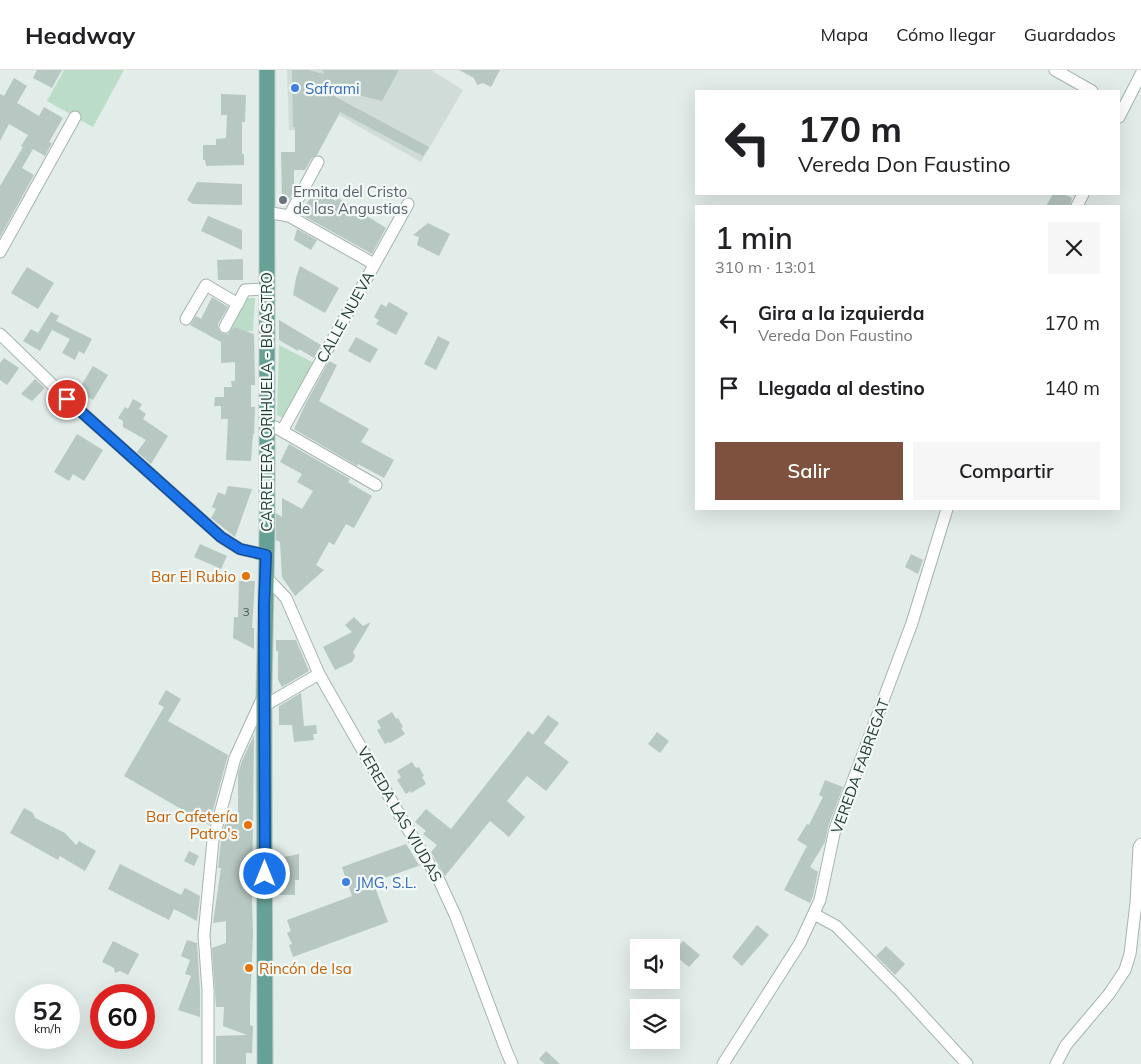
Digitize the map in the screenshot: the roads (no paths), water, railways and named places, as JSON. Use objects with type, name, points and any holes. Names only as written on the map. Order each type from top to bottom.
[{"type":"main road","name":"CARRETERA ORIHUELA - BIGASTRO","points":[[265,1064],[266,70]]},
{"type":"street","points":[[1055,70],[1090,90]]},
{"type":"street","points":[[1120,111],[1141,74]]},
{"type":"street","points":[[0,252],[75,117]]},
{"type":"street","points":[[289,216],[318,162]]},
{"type":"street","name":"CALLE NUEVA","points":[[282,431],[408,204]]},
{"type":"street","points":[[266,212],[289,216],[374,264]]},
{"type":"street","points":[[186,319],[206,286],[238,304]]},
{"type":"street","points":[[225,327],[246,290],[266,289]]},
{"type":"street","points":[[0,334],[67,399],[221,537],[240,549],[266,555]]},
{"type":"street","points":[[266,422],[376,485]]},
{"type":"street","name":"VEREDA FABREGAT","points":[[723,1064],[800,943],[820,900],[835,829],[912,623],[947,510]]},
{"type":"street","name":"VEREDA LAS VIUDAS","points":[[265,576],[286,598],[319,674],[403,821],[438,878],[456,917],[512,1064]]},
{"type":"street","points":[[208,1064],[208,990],[204,936],[213,840],[235,758],[264,701],[319,674]]},
{"type":"street","points":[[1056,1064],[1066,1045],[1098,1007],[1125,970],[1130,954],[1136,903],[1139,847],[1141,844]]},
{"type":"street","points":[[814,914],[836,926],[902,992],[967,1064]]},
{"type":"place","name":"Saframi","points":[[295,88]]},
{"type":"place","name":"Ermita del Cristo de las Angustias","points":[[283,200]]},
{"type":"place","name":"Bar El Rubio","points":[[246,576]]},
{"type":"place","name":"Bar Cafetería Patro's","points":[[248,825]]},
{"type":"place","name":"JMG, S.L.","points":[[346,882]]},
{"type":"place","name":"Rincón de Isa","points":[[249,968]]}]
